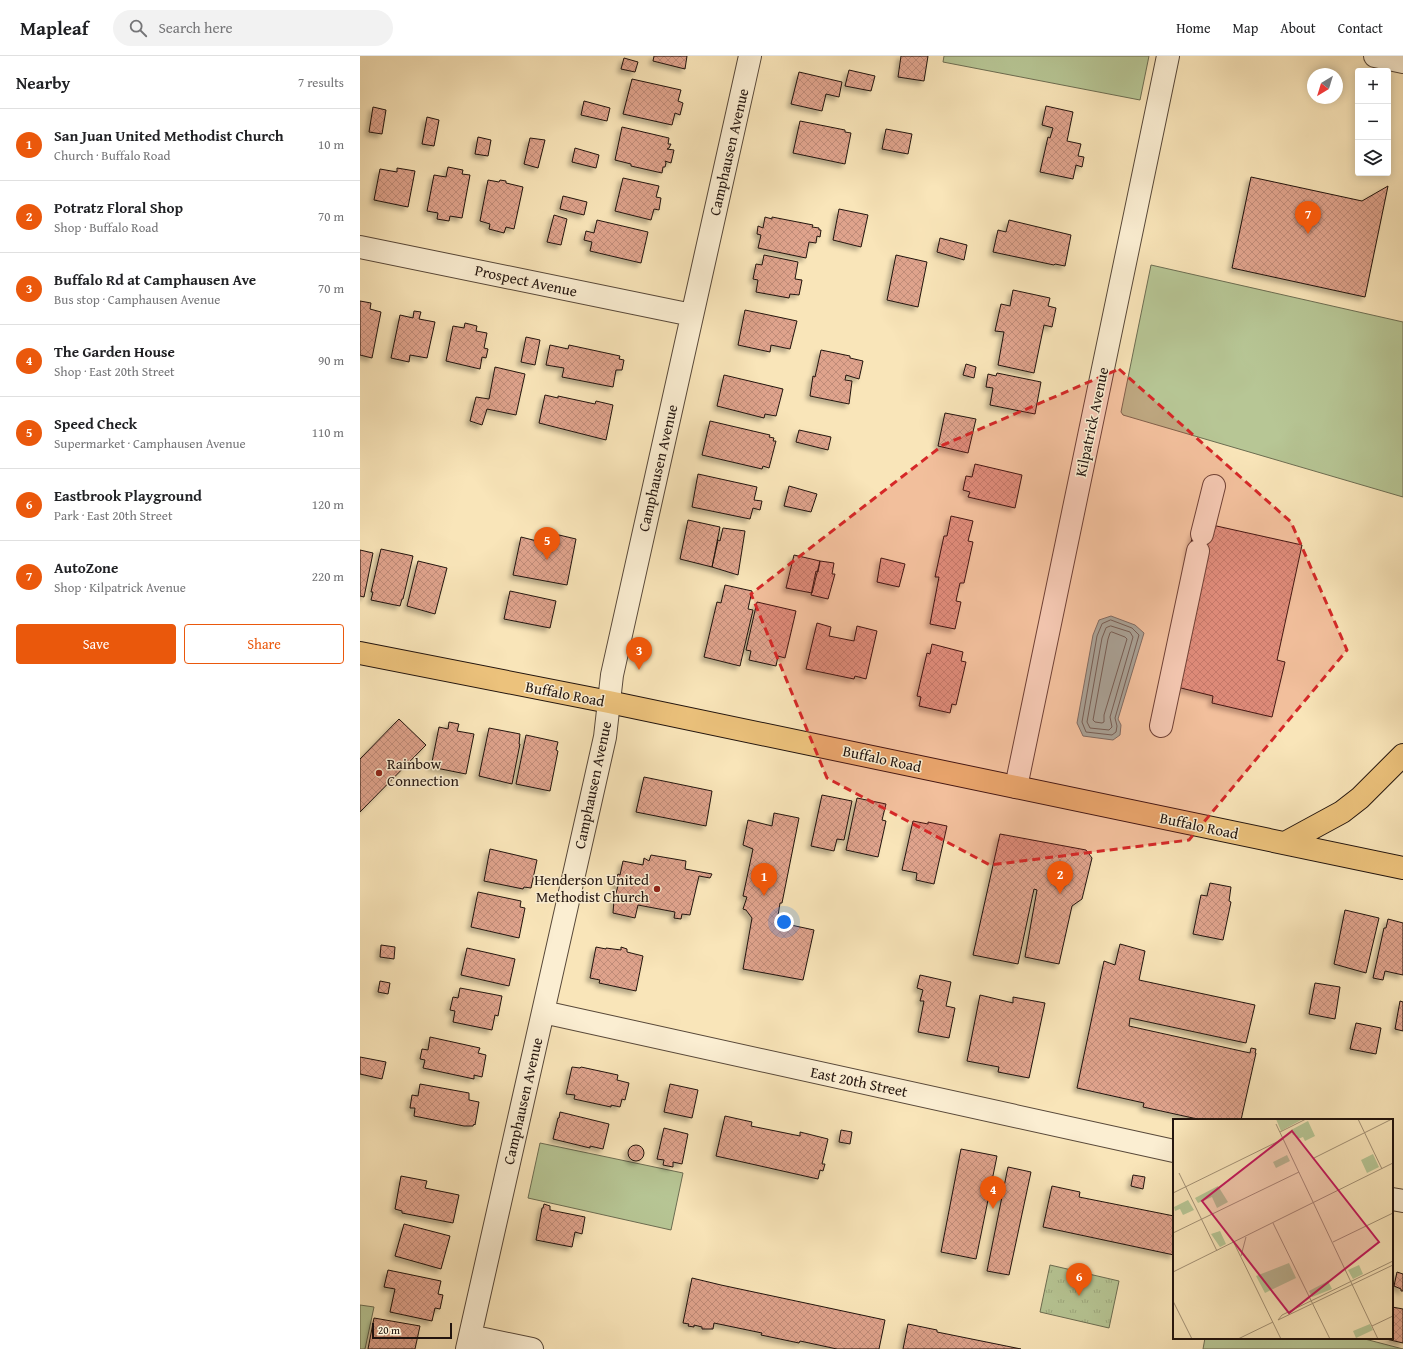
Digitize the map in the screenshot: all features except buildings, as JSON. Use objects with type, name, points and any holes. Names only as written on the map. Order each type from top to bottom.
[{"type":"main road","name":"Buffalo Road","points":[[360,653],[609,702],[1285,843],[1402,863]]},
{"type":"main road","points":[[1285,843],[1342,812],[1360,798],[1403,755]]},
{"type":"street","name":"Camphausen Avenue","points":[[469,1342],[605,737],[612,675],[750,56]]},
{"type":"street","name":"Kilpatrick Avenue","points":[[1016,787],[1168,56]]},
{"type":"street","points":[[1375,56],[1403,62]]},
{"type":"street","name":"Prospect Avenue","points":[[360,247],[692,315]]},
{"type":"street","points":[[1162,726],[1200,542],[1214,486]]},
{"type":"street","name":"East 20th Street","points":[[543,1012],[1173,1151]]},
{"type":"street","points":[[1393,1199],[1403,1201]]},
{"type":"street","points":[[469,1342],[532,1349]]},
{"type":"highlighted area","points":[[1119,369],[1291,522],[1347,650],[1189,840],[990,865],[827,778],[751,594],[943,445]]},
{"type":"green space","points":[[944,56],[1149,56],[1140,100],[943,62]]},
{"type":"green space","points":[[1151,265],[1403,322],[1403,497],[1123,415],[1121,412]]},
{"type":"green space","points":[[540,1143],[683,1173],[671,1230],[528,1198]]},
{"type":"green space","points":[[1050,1265],[1119,1281],[1109,1328],[1040,1312]]},
{"type":"green space","points":[[360,1305],[374,1307],[365,1349],[360,1349]]},
{"type":"green space","points":[[1205,1339],[1365,1339],[1403,1349],[1203,1349]]},
{"type":"water","points":[[1111,616],[1135,625],[1144,633],[1118,719],[1121,725],[1120,735],[1113,740],[1083,736],[1077,723],[1093,635],[1099,620]]},
{"type":"place","name":"AutoZone","points":[[1308,234]]},
{"type":"place","name":"Speed Check","points":[[547,560]]},
{"type":"place","name":"Buffalo Rd at Camphausen Ave","points":[[639,670]]},
{"type":"place","name":"Rainbow Connection","points":[[379,773]]},
{"type":"place","name":"Henderson United Methodist Church","points":[[657,889]]},
{"type":"place","name":"Potratz Floral Shop","points":[[1060,894]]},
{"type":"place","name":"San Juan United Methodist Church","points":[[764,896]]},
{"type":"place","name":"The Garden House","points":[[993,1209]]},
{"type":"place","name":"Eastbrook Playground","points":[[1079,1296]]}]
